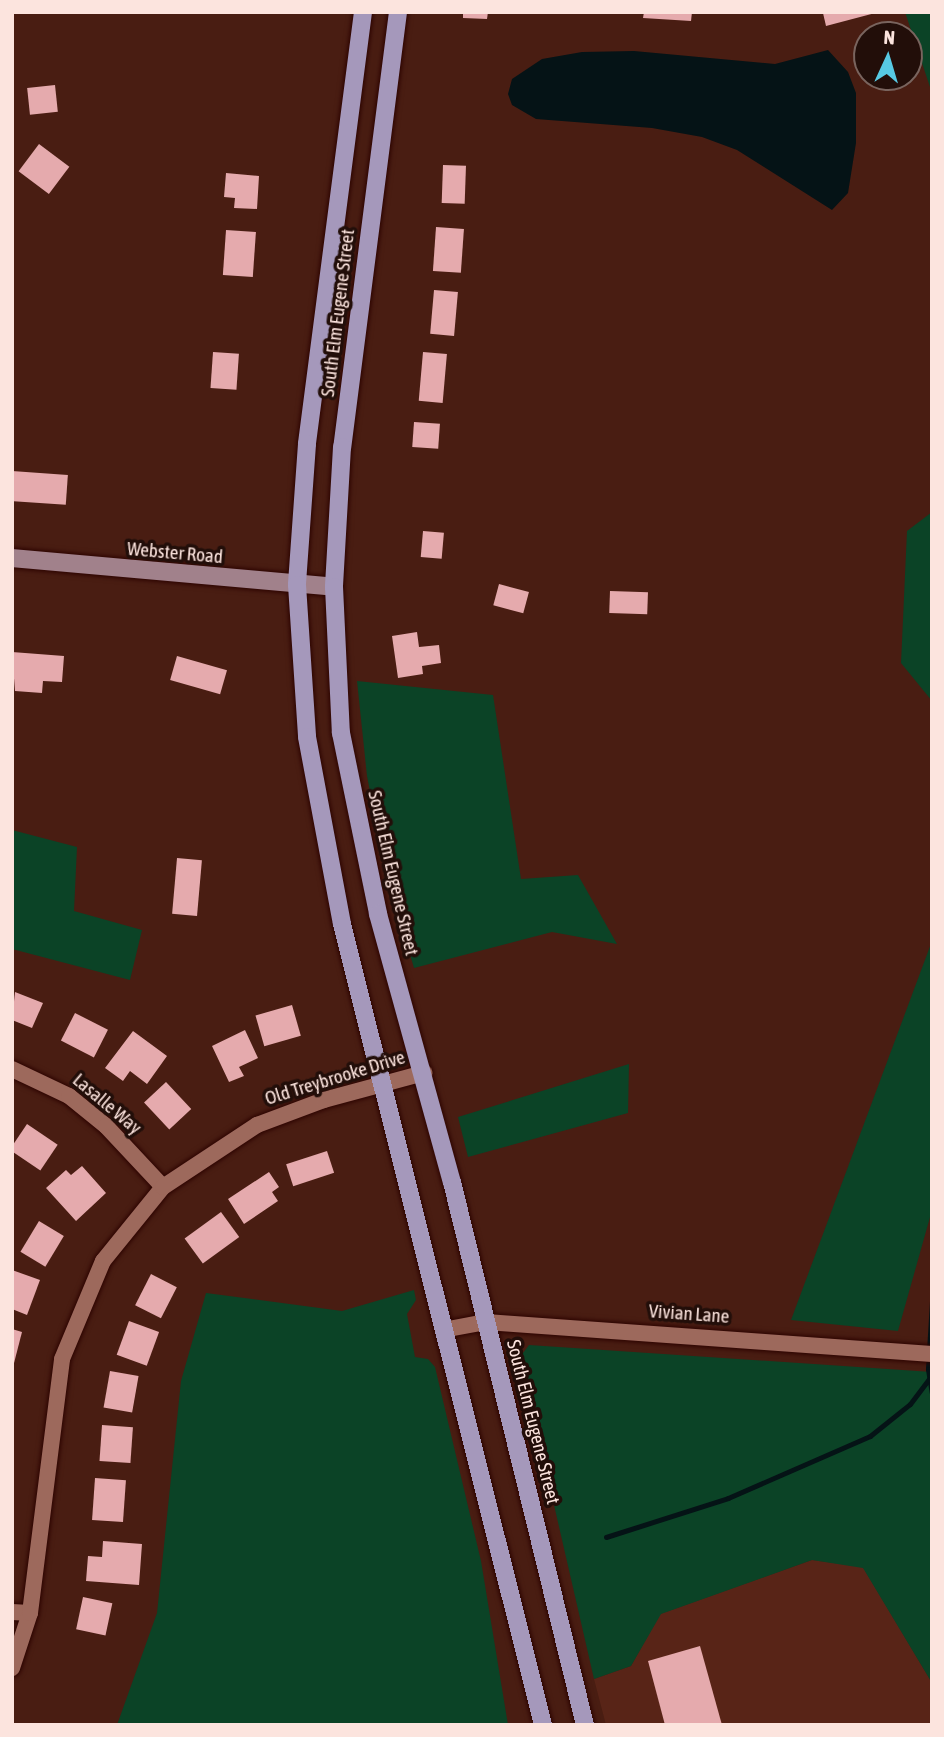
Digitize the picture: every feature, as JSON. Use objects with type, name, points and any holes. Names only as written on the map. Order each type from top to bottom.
[{"type":"main road","name":"South Elm Eugene Street","points":[[363,12],[307,444],[297,585],[307,737],[326,852],[543,1725]]},
{"type":"main road","name":"South Elm Eugene Street","points":[[398,12],[342,447],[334,587],[341,733],[378,914],[424,1073],[585,1725]]},
{"type":"street","name":"Webster Road","points":[[12,558],[334,587]]},
{"type":"street","name":"Lasalle Way","points":[[12,1069],[69,1096],[106,1126],[163,1187]]},
{"type":"street","name":"Old Treybrooke Drive","points":[[12,1668],[30,1613],[62,1359],[103,1261],[163,1187],[257,1125],[424,1073]]},
{"type":"street","name":"Vivian Lane","points":[[443,1330],[486,1322],[932,1354]]},
{"type":"street","points":[[12,1612],[30,1613]]},
{"type":"shaded area","points":[[828,50],[848,72],[856,93],[856,143],[848,193],[832,210],[737,150],[702,137],[652,128],[536,119],[512,105],[508,94],[512,79],[542,59],[582,52],[634,51],[775,64]]},
{"type":"shaded area","points":[[812,1560],[863,1567],[932,1683],[932,1725],[606,1725],[594,1679],[631,1666],[660,1614]]},
{"type":"green space","points":[[905,12],[932,12],[932,93],[923,66],[923,21],[908,21]]},
{"type":"green space","points":[[932,512],[932,701],[901,663],[907,531]]},
{"type":"green space","points":[[357,681],[493,695],[521,879],[578,875],[617,944],[552,932],[414,968],[386,873],[367,776]]},
{"type":"green space","points":[[12,830],[77,847],[74,911],[142,930],[130,980],[12,949]]},
{"type":"green space","points":[[932,941],[932,1210],[898,1331],[791,1320]]},
{"type":"green space","points":[[629,1064],[628,1113],[468,1157],[458,1117]]},
{"type":"green space","points":[[414,1290],[416,1300],[407,1314],[415,1357],[428,1359],[435,1367],[481,1561],[508,1725],[117,1725],[157,1613],[181,1381],[206,1293],[342,1311]]},
{"type":"green space","points":[[529,1345],[932,1372],[932,1683],[863,1568],[812,1560],[661,1614],[631,1666],[594,1679],[520,1357]]},
{"type":"building","points":[[463,12],[488,12],[487,19],[463,18]]},
{"type":"building","points":[[644,12],[692,12],[691,21],[643,18]]},
{"type":"building","points":[[826,12],[879,12],[826,26],[823,13]]},
{"type":"building","points":[[55,85],[58,112],[30,115],[27,88]]},
{"type":"building","points":[[39,144],[69,167],[49,194],[19,171]]},
{"type":"building","points":[[443,165],[466,166],[465,204],[442,203]]},
{"type":"building","points":[[226,173],[259,176],[257,209],[234,208],[235,198],[224,197]]},
{"type":"building","points":[[436,227],[464,229],[461,273],[433,271]]},
{"type":"building","points":[[226,230],[256,232],[253,277],[223,275]]},
{"type":"building","points":[[434,290],[458,292],[454,336],[430,334]]},
{"type":"building","points":[[213,352],[239,354],[236,390],[210,388]]},
{"type":"building","points":[[423,352],[447,354],[443,403],[419,401]]},
{"type":"building","points":[[414,422],[440,424],[438,449],[412,447]]},
{"type":"building","points":[[12,471],[68,475],[66,505],[12,501]]},
{"type":"building","points":[[423,531],[444,533],[442,559],[421,557]]},
{"type":"building","points":[[499,584],[529,592],[523,613],[493,605]]},
{"type":"building","points":[[610,591],[648,592],[647,614],[609,613]]},
{"type":"building","points":[[417,632],[419,647],[439,645],[441,663],[422,666],[423,674],[398,678],[392,636]]},
{"type":"building","points":[[12,652],[64,656],[62,682],[43,681],[42,693],[15,691]]},
{"type":"building","points":[[177,656],[227,670],[220,694],[170,680]]},
{"type":"building","points":[[177,858],[202,860],[197,916],[172,914]]},
{"type":"building","points":[[15,992],[43,1003],[32,1028],[12,1020]]},
{"type":"building","points":[[292,1005],[301,1036],[264,1046],[255,1015]]},
{"type":"building","points":[[75,1013],[108,1030],[94,1057],[61,1041]]},
{"type":"building","points":[[245,1030],[258,1058],[239,1067],[244,1076],[229,1082],[212,1046]]},
{"type":"building","points":[[133,1031],[167,1056],[147,1084],[130,1071],[123,1081],[105,1068]]},
{"type":"building","points":[[166,1082],[191,1109],[169,1130],[144,1102]]},
{"type":"building","points":[[27,1124],[58,1145],[40,1170],[12,1151],[12,1146]]},
{"type":"building","points":[[327,1151],[334,1173],[293,1186],[286,1164]]},
{"type":"building","points":[[82,1166],[106,1193],[76,1221],[46,1188],[66,1170],[71,1175]]},
{"type":"building","points":[[269,1172],[279,1187],[272,1192],[278,1201],[244,1224],[228,1199]]},
{"type":"building","points":[[221,1212],[239,1237],[203,1264],[185,1238]]},
{"type":"building","points":[[39,1221],[64,1236],[45,1267],[20,1252]]},
{"type":"building","points":[[12,1270],[40,1280],[27,1315],[12,1309]]},
{"type":"building","points":[[151,1274],[177,1287],[161,1318],[135,1305]]},
{"type":"building","points":[[129,1321],[159,1332],[147,1366],[117,1355]]},
{"type":"building","points":[[12,1329],[22,1332],[13,1367],[12,1367]]},
{"type":"building","points":[[110,1371],[139,1376],[132,1412],[104,1407]]},
{"type":"building","points":[[102,1425],[133,1427],[130,1463],[99,1461]]},
{"type":"building","points":[[95,1478],[126,1480],[123,1522],[92,1520]]},
{"type":"building","points":[[103,1541],[142,1544],[139,1585],[86,1581],[88,1556],[102,1557]]},
{"type":"building","points":[[83,1597],[112,1603],[105,1636],[76,1629]]},
{"type":"building","points":[[700,1646],[722,1725],[665,1725],[648,1661]]},
{"type":"waterway","points":[[932,1301],[928,1369],[932,1393]]},
{"type":"waterway","points":[[606,1537],[728,1498],[870,1436],[910,1404],[929,1379]]}]
